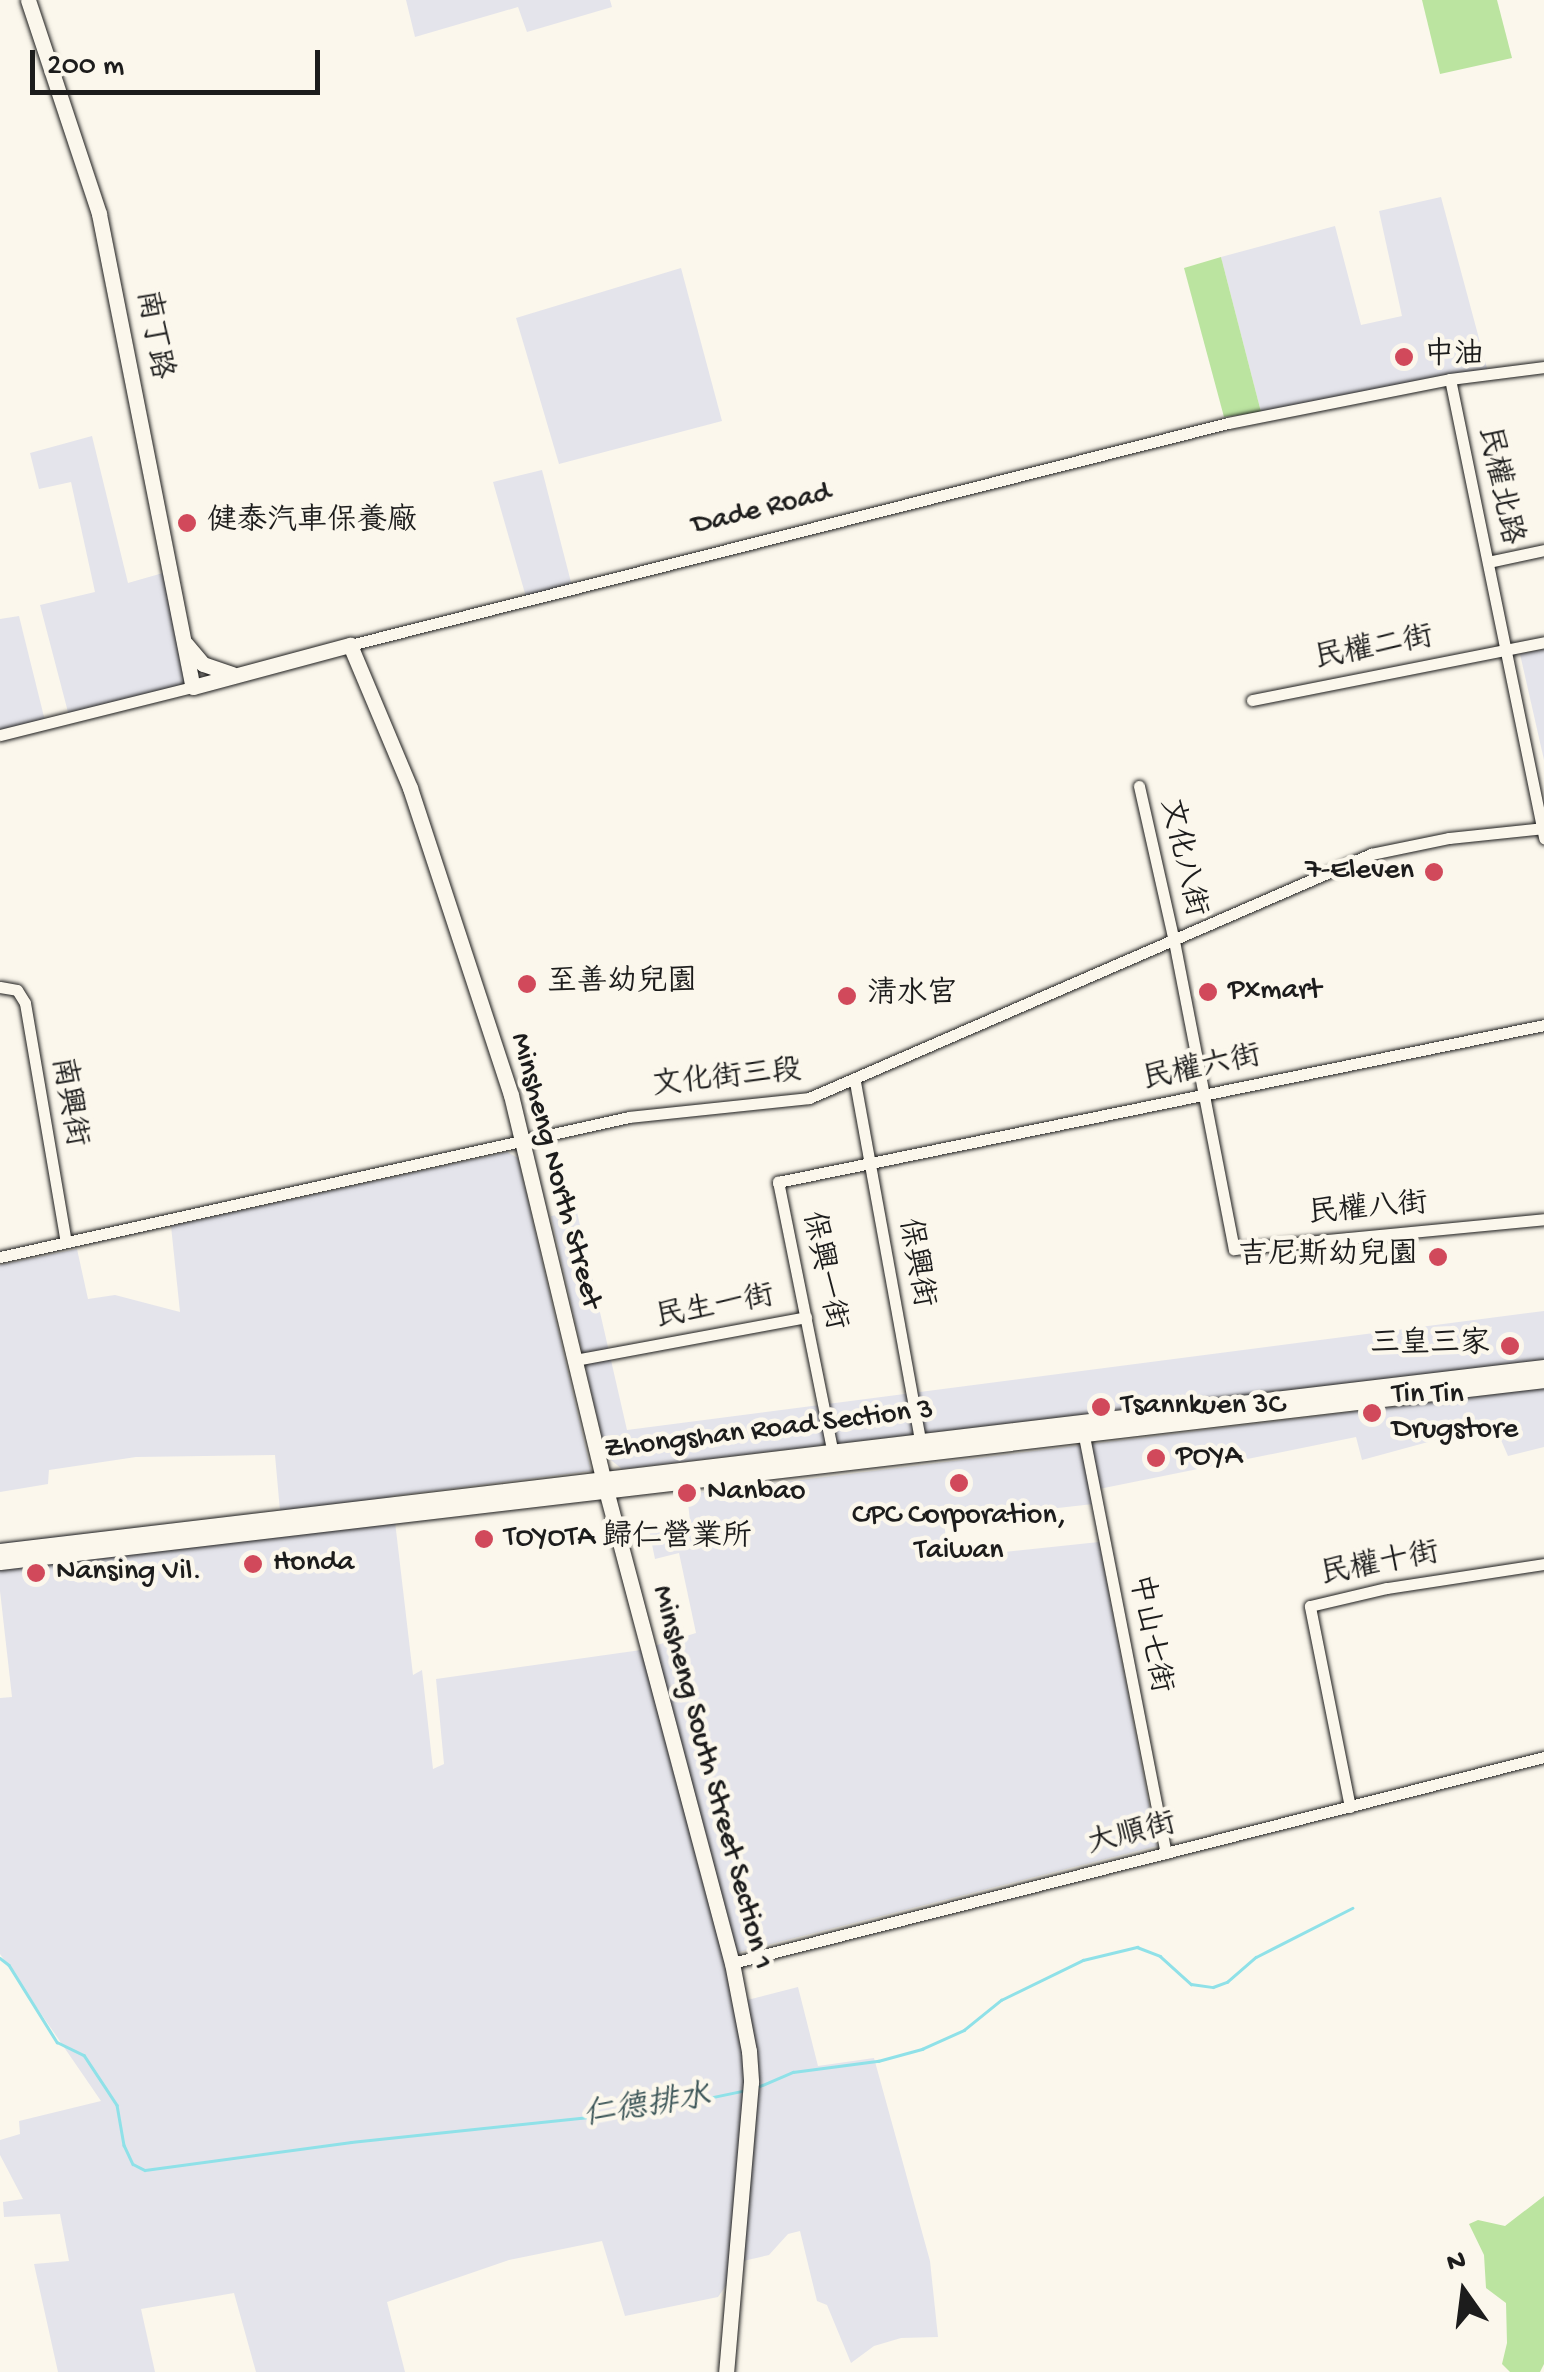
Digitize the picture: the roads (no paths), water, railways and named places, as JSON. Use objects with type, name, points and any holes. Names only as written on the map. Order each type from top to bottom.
[{"type":"street","name":"南丁路","points":[[28,0],[99,214],[192,686]]},
{"type":"street","name":"Dade Road","points":[[0,735],[1228,424],[1450,379],[1544,367]]},
{"type":"street","name":"民權北路","points":[[1450,379],[1543,831]]},
{"type":"street","points":[[1488,562],[1544,550]]},
{"type":"street","points":[[181,634],[203,664],[236,675]]},
{"type":"street","name":"民權二街","points":[[1252,700],[1544,642]]},
{"type":"street","name":"Minsheng North Street","points":[[350,646],[410,788],[523,1141],[605,1484]]},
{"type":"street","name":"文化八街","points":[[1139,786],[1204,1096]]},
{"type":"street","name":"文化街三段","points":[[0,1257],[654,1113],[809,1098],[855,1082],[1371,854],[1449,838],[1543,831]]},
{"type":"street","name":"南興街","points":[[0,987],[17,990],[25,1003],[66,1242]]},
{"type":"street","name":"民權六街","points":[[871,1164],[1544,1026]]},
{"type":"street","name":"保興街","points":[[855,1082],[922,1448]]},
{"type":"street","name":"民權八街","points":[[1204,1096],[1234,1250],[1544,1220]]},
{"type":"street","name":"保興一街","points":[[834,1457],[778,1182],[871,1164]]},
{"type":"street","name":"民生一街","points":[[575,1360],[806,1318]]},
{"type":"street","name":"Zhongshan Road Section 3","points":[[1083,1430],[1544,1367]]},
{"type":"street","name":"Zhongshan Road Section 3","points":[[0,1551],[1544,1380]]},
{"type":"street","name":"中山七街","points":[[1083,1430],[1166,1854]]},
{"type":"street","name":"Zhongshan Road Section 3","points":[[0,1562],[605,1484]]},
{"type":"street","name":"Minsheng South Street Section 1","points":[[605,1484],[732,1963],[751,2082],[726,2372]]},
{"type":"street","name":"民權十街","points":[[1350,1807],[1310,1606],[1387,1588],[1544,1564]]},
{"type":"street","name":"大順街","points":[[732,1963],[1544,1758]]},
{"type":"waterway","name":"仁德排水","points":[[760,2086],[793,2072],[878,2061],[922,2049],[964,2030],[1001,2000],[1083,1960],[1137,1947],[1160,1956],[1191,1984],[1213,1987],[1227,1982],[1256,1957],[1352,1908]]},
{"type":"waterway","name":"仁德排水","points":[[0,1958],[9,1965],[57,2042],[84,2055],[117,2105],[124,2145],[133,2164],[145,2170],[351,2142],[646,2111],[742,2091]]},
{"type":"place","name":"中油","points":[[1404,357]]},
{"type":"place","name":"健泰汽車保養廠","points":[[187,523]]},
{"type":"place","name":"7-Eleven","points":[[1434,872]]},
{"type":"place","name":"至善幼兒園","points":[[527,984]]},
{"type":"place","name":"Pxmart","points":[[1208,992]]},
{"type":"place","name":"清水宮","points":[[847,996]]},
{"type":"place","name":"吉尼斯幼兒園","points":[[1438,1257]]},
{"type":"place","name":"三皇三家","points":[[1510,1346]]},
{"type":"place","name":"Tsannkuen 3C","points":[[1101,1407]]},
{"type":"place","name":"Tin Tin Drugstore","points":[[1372,1413]]},
{"type":"place","name":"POYA","points":[[1156,1458]]},
{"type":"place","name":"CPC Corporation, Taiwan","points":[[959,1483]]},
{"type":"place","name":"Nanbao","points":[[687,1493]]},
{"type":"place","name":"TOYOTA 歸仁營業所","points":[[484,1539]]},
{"type":"place","name":"Honda","points":[[253,1564]]},
{"type":"place","name":"Nansing Vil.","points":[[36,1573]]}]
